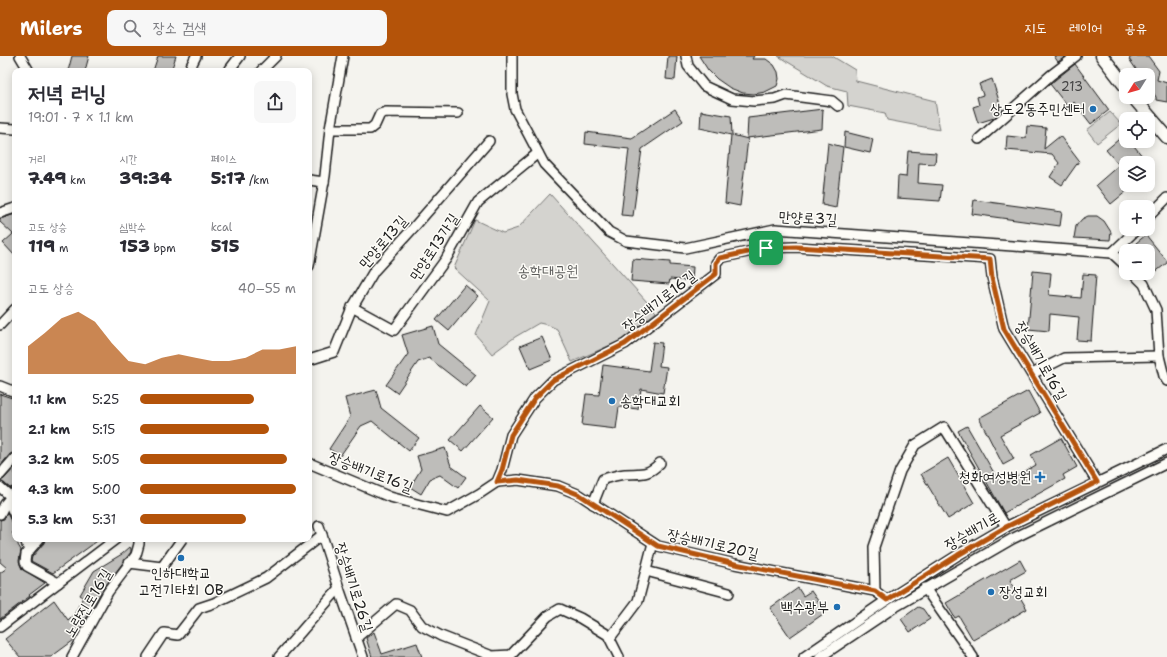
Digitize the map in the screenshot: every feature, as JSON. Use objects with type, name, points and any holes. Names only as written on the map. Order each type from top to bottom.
[{"type":"main road","points":[[1102,56],[1119,78]]},
{"type":"main road","points":[[1139,104],[1167,136]]},
{"type":"street","points":[[20,56],[27,68]]},
{"type":"street","points":[[191,68],[196,56]]},
{"type":"street","points":[[231,68],[240,56]]},
{"type":"street","points":[[264,68],[276,56]]},
{"type":"street","points":[[312,249],[324,182],[330,129],[343,56]]},
{"type":"street","name":"만양로3길","points":[[512,56],[512,94],[515,109],[544,164],[609,232],[626,241],[685,248],[775,229],[1112,253]]},
{"type":"street","points":[[686,56],[688,66],[704,86],[732,99],[754,101],[775,99],[786,95],[832,101],[838,106]]},
{"type":"street","points":[[979,139],[1050,75],[1076,56]]},
{"type":"street","points":[[330,129],[370,129],[375,125],[380,114],[386,112],[458,113]]},
{"type":"street","points":[[0,128],[12,129]]},
{"type":"street","name":"만양로13길","points":[[312,359],[334,352],[352,307],[374,270],[415,226],[489,141]]},
{"type":"street","name":"만양로13가길","points":[[352,307],[394,330],[446,259],[478,202],[538,153]]},
{"type":"street","points":[[312,180],[324,182]]},
{"type":"street","points":[[1155,210],[1167,198]]},
{"type":"street","points":[[0,213],[12,209]]},
{"type":"street","points":[[1119,260],[1112,253],[1129,236]]},
{"type":"street","name":"장승배기로16길","points":[[312,464],[390,498],[446,512],[479,494],[497,482],[502,470],[511,435],[535,398],[553,380],[625,344],[716,274],[716,263],[720,258],[766,248],[796,247],[990,259],[992,278],[1004,329],[1097,482]]},
{"type":"street","points":[[1140,280],[1144,284],[1156,310],[1159,356],[1164,376],[1167,381]]},
{"type":"street","points":[[0,325],[12,312]]},
{"type":"street","points":[[1032,374],[1064,358],[1159,356]]},
{"type":"street","points":[[0,386],[12,391]]},
{"type":"street","points":[[875,591],[874,547],[900,471],[915,446],[944,427],[1006,527]]},
{"type":"street","name":"장승배기로","points":[[804,657],[887,600],[958,555],[1006,527],[1097,482],[1167,450]]},
{"type":"street","points":[[0,475],[12,461]]},
{"type":"street","points":[[593,504],[603,479],[625,474],[642,474],[652,471],[660,463]]},
{"type":"street","name":"장승배기로","points":[[820,657],[925,588],[1012,539],[1167,463]]},
{"type":"street","name":"장승배기로20길","points":[[497,482],[518,480],[558,486],[580,495],[658,546],[735,564],[875,591],[887,600]]},
{"type":"street","points":[[0,487],[12,494]]},
{"type":"street","points":[[0,514],[5,504],[12,496]]},
{"type":"street","name":"장승배기로26길","points":[[312,538],[321,530],[363,657]]},
{"type":"street","points":[[26,542],[29,551]]},
{"type":"street","points":[[36,542],[25,558],[27,566],[58,583]]},
{"type":"street","points":[[0,627],[112,542]]},
{"type":"street","name":"노량진로16길","points":[[72,657],[108,592],[136,555],[140,542]]},
{"type":"street","name":"노량진로16길","points":[[129,563],[162,567],[180,542]]},
{"type":"street","name":"장승배기로26길","points":[[148,657],[164,633],[178,635],[199,608],[214,603],[266,578],[307,542]]},
{"type":"street","points":[[610,638],[638,601],[653,543]]},
{"type":"street","points":[[646,570],[729,593]]},
{"type":"street","points":[[278,657],[339,588]]},
{"type":"street","points":[[925,588],[974,657]]},
{"type":"street","points":[[356,638],[396,604],[410,610],[422,626],[441,636],[492,656],[511,655],[548,616],[560,609],[580,618],[608,635],[619,657]]},
{"type":"green space","points":[[778,56],[832,56],[855,70],[856,81],[935,101],[940,130],[887,120],[885,113],[848,106],[847,91],[827,86]]},
{"type":"green space","points":[[1110,112],[1119,122],[1119,126],[1097,143],[1087,130]]},
{"type":"green space","name":"송학대공원","points":[[550,194],[656,312],[622,340],[572,362],[557,329],[539,323],[515,337],[492,354],[476,335],[490,301],[454,268],[475,220],[503,233],[518,228]]},
{"type":"building","points":[[72,56],[89,56],[86,68],[69,68]]},
{"type":"building","points":[[158,56],[176,56],[172,68],[154,68]]},
{"type":"building","points":[[668,56],[677,56],[675,80],[666,79]]},
{"type":"building","points":[[699,56],[754,56],[752,59],[766,59],[774,65],[778,72],[779,79],[777,86],[765,92],[754,94],[743,93],[730,88],[717,79],[708,70]]},
{"type":"building","points":[[1054,56],[1066,56],[1058,62]]},
{"type":"building","points":[[1133,56],[1148,56],[1159,71],[1157,80],[1167,83],[1167,102],[1156,100],[1155,68],[1135,68],[1129,59]]},
{"type":"building","points":[[1075,64],[1109,110],[1091,124],[1074,102],[1068,107],[1050,84]]},
{"type":"building","points":[[992,79],[1002,110],[996,113],[997,115],[994,118],[978,123],[973,107],[979,105],[977,97],[983,95],[979,84]]},
{"type":"building","points":[[675,109],[683,121],[642,149],[633,216],[621,215],[629,149],[585,144],[586,132],[632,138]]},
{"type":"building","points":[[823,109],[822,129],[747,138],[748,118]]},
{"type":"building","points":[[701,111],[731,116],[732,135],[748,139],[740,206],[725,203],[731,135],[700,128]]},
{"type":"building","points":[[1027,126],[1046,128],[1044,149],[1060,136],[1079,161],[1062,185],[1050,177],[1059,163],[1052,154],[1006,150],[1007,136],[1026,138]]},
{"type":"building","points":[[845,132],[873,139],[870,153],[844,147]]},
{"type":"building","points":[[1119,139],[1119,148],[1136,148],[1142,156],[1119,156],[1119,165],[1106,150]]},
{"type":"building","points":[[828,143],[843,147],[836,208],[822,205]]},
{"type":"building","points":[[908,151],[936,153],[935,164],[919,163],[918,183],[942,185],[940,201],[897,198],[898,176],[906,177]]},
{"type":"building","points":[[1119,165],[1119,192],[1126,192],[1111,204],[1096,185]]},
{"type":"building","points":[[974,200],[1062,212],[1060,226],[972,214]]},
{"type":"building","points":[[12,215],[12,233],[0,222],[0,219]]},
{"type":"building","points":[[1088,216],[1097,216],[1104,221],[1111,232],[1110,240],[1074,238],[1076,226],[1082,219]]},
{"type":"building","points":[[12,235],[12,253],[3,243]]},
{"type":"building","points":[[1147,236],[1153,244],[1136,244]]},
{"type":"building","points":[[1155,246],[1167,261],[1167,263],[1155,272]]},
{"type":"building","points":[[633,259],[670,262],[670,265],[693,267],[692,281],[670,279],[669,284],[631,281]]},
{"type":"building","points":[[1033,271],[1051,273],[1049,295],[1081,298],[1083,274],[1096,275],[1091,341],[1077,340],[1079,317],[1050,314],[1049,331],[1028,329]]},
{"type":"building","points":[[465,285],[478,296],[449,331],[436,320]]},
{"type":"building","points":[[433,326],[438,344],[476,375],[466,387],[429,358],[418,362],[397,393],[386,385],[408,354],[402,335]]},
{"type":"building","points":[[542,337],[552,360],[530,369],[520,346]]},
{"type":"building","name":"송학대교회","points":[[653,342],[662,343],[659,366],[667,367],[663,393],[641,389],[638,409],[619,407],[616,429],[582,425],[586,394],[599,395],[603,365],[649,371]]},
{"type":"building","points":[[376,390],[381,408],[419,438],[409,451],[372,421],[361,426],[340,456],[329,449],[350,417],[345,398]]},
{"type":"building","points":[[1028,391],[1040,413],[1000,435],[1014,459],[1003,465],[979,418]]},
{"type":"building","points":[[0,394],[12,398],[12,453],[0,466]]},
{"type":"building","points":[[480,406],[493,417],[463,451],[450,440]]},
{"type":"building","name":"청화여성병원","points":[[967,426],[1001,485],[1036,465],[1031,455],[1061,438],[1077,467],[1063,475],[1065,479],[1004,513],[958,431]]},
{"type":"building","points":[[445,448],[451,466],[466,477],[458,488],[440,475],[430,479],[421,494],[410,487],[421,469],[417,456]]},
{"type":"building","points":[[948,458],[974,503],[948,519],[921,474]]},
{"type":"building","points":[[12,470],[12,487],[10,488],[0,481]]},
{"type":"building","points":[[7,513],[12,521],[12,542],[18,542],[21,550],[19,561],[22,569],[45,583],[0,619],[0,573],[7,568],[0,562],[0,520],[4,519]]},
{"type":"building","points":[[96,542],[53,573],[31,561],[32,557],[44,543]]},
{"type":"building","points":[[130,547],[131,552],[103,589],[74,640],[51,657],[20,657],[5,639],[54,600],[68,620],[75,613],[83,597],[80,595],[94,571],[122,554]]},
{"type":"building","name":"장성교회","points":[[1020,560],[1026,571],[1010,580],[1027,609],[973,640],[959,616],[955,618],[946,603]]},
{"type":"building","points":[[798,588],[803,596],[811,591],[826,612],[790,637],[770,608]]},
{"type":"building","points":[[918,607],[923,609],[930,619],[910,632],[901,619]]},
{"type":"building","points":[[374,632],[382,654],[417,643],[422,657],[372,657],[366,638]]},
{"type":"place","name":"상도2동주민센터","points":[[1093,109]]},
{"type":"place","name":"송학대교회","points":[[612,401]]},
{"type":"place","name":"청화여성병원","points":[[1040,477]]},
{"type":"place","name":"인하대학교 고전기타회 OB","points":[[181,558]]},
{"type":"place","name":"장성교회","points":[[991,592]]},
{"type":"place","name":"백수광부","points":[[837,607]]},
{"type":"route","points":[[796,247],[914,253],[990,259],[992,278],[1004,329],[1097,482],[1006,527],[958,555],[887,600],[875,591],[735,564],[658,546],[580,495],[558,486],[518,480],[497,482],[502,470],[511,435],[535,398],[553,380],[580,368],[625,344],[716,274],[716,263],[720,258],[766,248],[796,247]]}]
